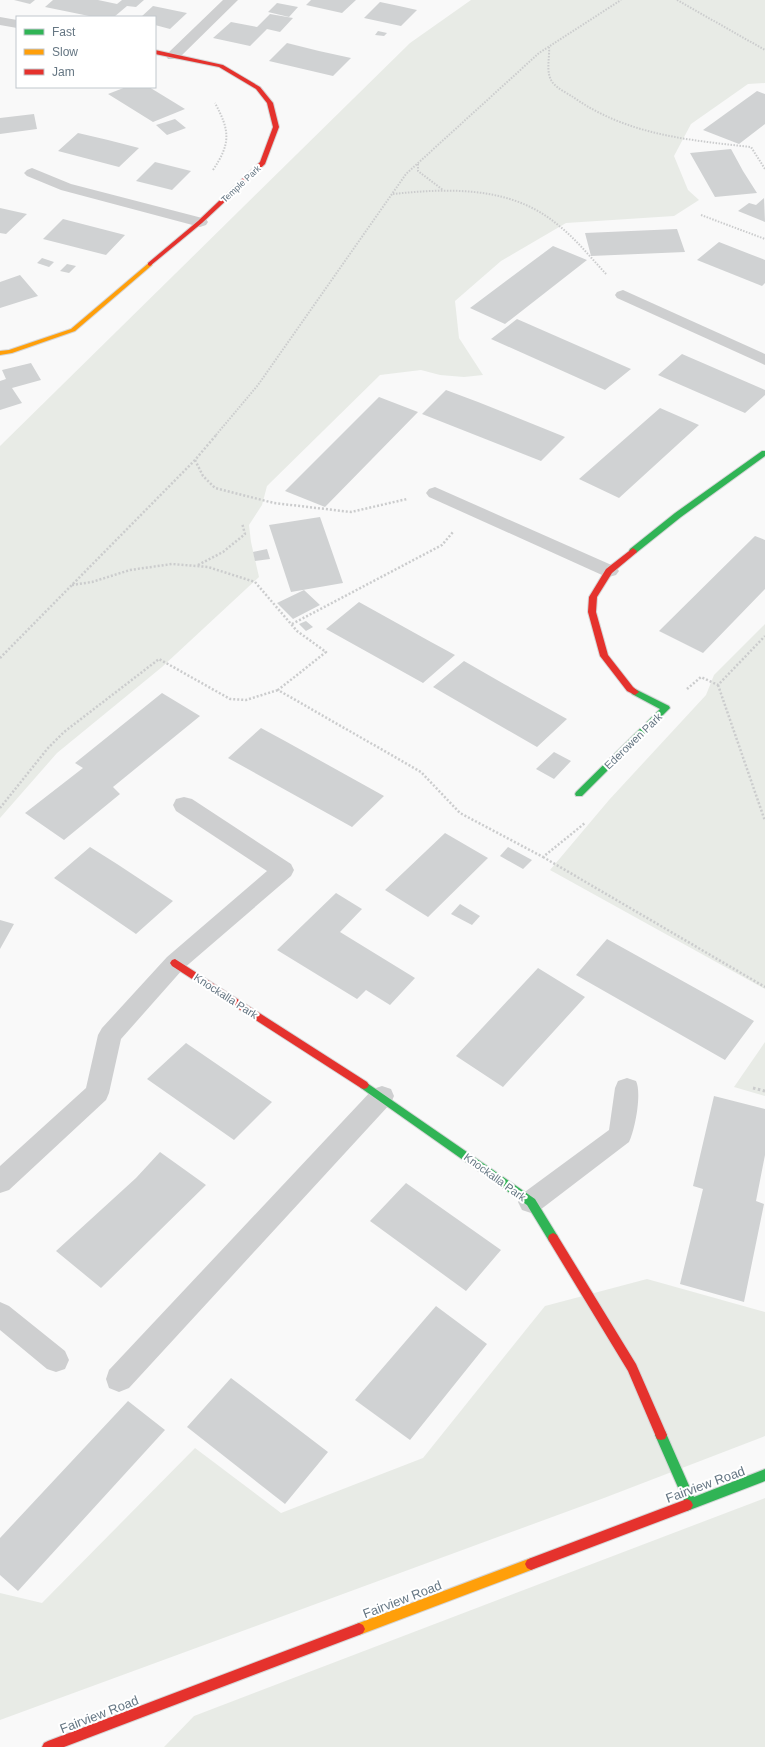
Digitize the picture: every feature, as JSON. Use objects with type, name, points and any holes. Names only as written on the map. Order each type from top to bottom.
[{"type":"street","points":[[173,56],[231,0]]},
{"type":"street","points":[[0,20],[16,24]]},
{"type":"street","name":"Temple Park","points":[[0,353],[10,352],[73,330],[200,222],[263,163],[276,127],[270,103],[258,88],[221,66],[156,52]]},
{"type":"street","points":[[32,173],[66,187],[200,222]]},
{"type":"street","points":[[623,295],[765,360]]},
{"type":"street","name":"Ederowen Park","points":[[579,794],[666,708],[630,689],[604,656],[592,612],[593,596],[609,571],[678,515],[765,453]]},
{"type":"street","points":[[435,493],[609,571]]},
{"type":"street","points":[[0,1182],[97,1093],[110,1035],[175,963],[283,870],[184,805]]},
{"type":"street","name":"Knockalla Park","points":[[175,963],[382,1096],[531,1202],[632,1368],[691,1503]]},
{"type":"street","points":[[531,1202],[620,1135],[627,1088]]},
{"type":"street","points":[[120,1379],[382,1096]]},
{"type":"street","points":[[0,1314],[56,1360]]},
{"type":"street","name":"Fairview Road","points":[[54,1746],[765,1475]]},
{"type":"path","points":[[0,658],[195,460],[258,385],[406,174],[504,84],[548,47],[603,10],[622,0]]},
{"type":"path","points":[[677,0],[765,50]]},
{"type":"path","points":[[548,47],[550,54],[547,67],[550,77],[554,83],[590,109],[635,127],[673,138],[751,147],[765,169]]},
{"type":"path","points":[[418,164],[418,171],[443,190]]},
{"type":"path","points":[[392,194],[443,190],[494,195],[530,206],[560,227],[611,279],[623,295]]},
{"type":"path","points":[[701,215],[765,239]]},
{"type":"path","points":[[195,460],[202,476],[208,484],[215,488],[274,504],[351,512],[435,493]]},
{"type":"path","points":[[292,624],[442,546],[472,510]]},
{"type":"path","points":[[196,566],[215,559],[233,546],[245,534],[242,523]]},
{"type":"path","points":[[0,808],[48,748],[64,732],[159,659],[230,700],[246,700],[278,690],[326,652],[297,631],[256,582],[208,567],[172,564],[130,570],[92,582],[72,585]]},
{"type":"path","points":[[718,685],[765,636]]},
{"type":"path","points":[[666,708],[701,677],[718,685],[728,709],[765,821]]},
{"type":"path","points":[[278,690],[421,772],[460,813],[543,857],[765,987]]},
{"type":"path","points":[[543,857],[603,809],[579,794]]},
{"type":"path","points":[[753,1088],[765,1091]]},
{"type":"shaded area","points":[[471,0],[765,0],[765,83],[748,84],[691,124],[674,156],[688,190],[699,200],[674,216],[566,223],[501,261],[455,301],[459,338],[483,375],[464,377],[440,375],[421,370],[380,375],[267,486],[262,505],[249,525],[251,542],[259,577],[162,667],[57,753],[0,818],[0,446],[410,43]]},
{"type":"shaded area","points":[[765,624],[765,989],[550,870],[609,800],[706,695],[714,675]]},
{"type":"shaded area","points":[[765,1042],[765,1096],[734,1087]]},
{"type":"shaded area","points":[[647,1279],[765,1312],[765,1436],[604,1498],[0,1720],[0,1593],[42,1603],[195,1448],[281,1513],[423,1458],[545,1306]]},
{"type":"shaded area","points":[[765,1498],[765,1747],[164,1747],[194,1716]]},
{"type":"building","points":[[14,0],[35,0],[30,4]]},
{"type":"building","points":[[53,0],[98,0],[117,4],[122,0],[144,0],[136,7],[127,6],[115,16],[89,16],[45,7]]},
{"type":"building","points":[[311,0],[356,0],[342,13],[306,5]]},
{"type":"building","points":[[380,2],[417,10],[401,26],[364,18]]},
{"type":"building","points":[[277,3],[298,7],[289,17],[268,12]]},
{"type":"building","points":[[153,6],[187,13],[170,29],[156,25],[156,16],[142,16]]},
{"type":"building","points":[[270,14],[293,18],[280,32],[267,29],[250,46],[213,38],[231,22],[257,27]]},
{"type":"building","points":[[378,31],[387,33],[384,36],[375,35]]},
{"type":"building","points":[[287,43],[351,58],[333,76],[269,61]]},
{"type":"building","points":[[123,88],[151,88],[185,109],[153,122],[108,94]]},
{"type":"building","points":[[757,91],[765,94],[765,124],[739,144],[703,130]]},
{"type":"building","points":[[34,114],[37,129],[0,134],[0,118]]},
{"type":"building","points":[[175,119],[186,128],[167,135],[156,125]]},
{"type":"building","points":[[78,133],[139,148],[119,167],[58,151]]},
{"type":"building","points":[[731,149],[757,193],[715,197],[690,153]]},
{"type":"building","points":[[155,162],[191,171],[172,190],[136,181]]},
{"type":"building","points":[[764,198],[765,222],[738,211],[749,203],[756,205]]},
{"type":"building","points":[[0,208],[27,214],[6,234],[0,233]]},
{"type":"building","points":[[63,219],[125,235],[106,255],[43,239]]},
{"type":"building","points":[[677,229],[685,252],[591,256],[585,233]]},
{"type":"building","points":[[719,242],[765,260],[765,283],[762,286],[697,260]]},
{"type":"building","points":[[553,246],[587,260],[505,324],[470,308]]},
{"type":"building","points":[[42,258],[54,262],[49,267],[37,263]]},
{"type":"building","points":[[67,264],[76,266],[69,273],[60,271]]},
{"type":"building","points":[[20,275],[38,296],[0,308],[0,282]]},
{"type":"building","points":[[517,319],[631,369],[605,390],[491,339]]},
{"type":"building","points":[[682,354],[765,390],[765,395],[745,413],[658,375]]},
{"type":"building","points":[[31,363],[41,380],[12,388],[22,403],[0,410],[0,381],[6,379],[2,370]]},
{"type":"building","points":[[446,390],[565,437],[541,461],[422,414]]},
{"type":"building","points":[[379,397],[418,412],[325,507],[285,491]]},
{"type":"building","points":[[660,408],[699,425],[619,498],[579,479]]},
{"type":"building","points":[[320,517],[343,583],[291,592],[269,525]]},
{"type":"building","points":[[755,536],[765,540],[765,589],[703,653],[659,631]]},
{"type":"building","points":[[267,549],[270,559],[255,561],[253,552]]},
{"type":"building","points":[[304,590],[320,605],[293,619],[277,603]]},
{"type":"building","points":[[359,602],[455,655],[423,683],[326,629]]},
{"type":"building","points":[[306,621],[313,627],[306,631],[299,624]]},
{"type":"building","points":[[464,661],[567,719],[537,747],[433,687]]},
{"type":"building","points":[[162,693],[200,716],[113,787],[120,794],[64,840],[25,813],[83,768],[75,763]]},
{"type":"building","points":[[261,728],[384,796],[352,827],[228,758]]},
{"type":"building","points":[[554,752],[571,761],[554,779],[536,769]]},
{"type":"building","points":[[445,833],[488,858],[428,917],[385,890]]},
{"type":"building","points":[[90,847],[173,901],[136,934],[54,878]]},
{"type":"building","points":[[508,847],[532,860],[523,869],[500,856]]},
{"type":"building","points":[[336,893],[362,909],[340,932],[415,978],[390,1005],[366,990],[357,999],[277,950]]},
{"type":"building","points":[[460,904],[480,916],[472,925],[451,914]]},
{"type":"building","points":[[0,920],[14,924],[0,949]]},
{"type":"building","points":[[607,939],[754,1021],[725,1060],[576,975]]},
{"type":"building","points":[[538,968],[585,997],[503,1087],[456,1056]]},
{"type":"building","points":[[186,1043],[272,1102],[234,1140],[147,1079]]},
{"type":"building","points":[[714,1096],[765,1109],[765,1155],[756,1201],[764,1204],[744,1302],[680,1284],[703,1189],[693,1186]]},
{"type":"building","points":[[160,1152],[206,1185],[101,1288],[56,1251],[136,1178]]},
{"type":"building","points":[[406,1183],[501,1250],[466,1291],[370,1221]]},
{"type":"building","points":[[436,1306],[487,1344],[410,1440],[355,1400]]},
{"type":"building","points":[[231,1378],[328,1452],[285,1504],[187,1427]]},
{"type":"building","points":[[128,1401],[165,1430],[18,1591],[0,1575],[0,1538]]},
{"type":"traffic: fast","points":[[633,551],[678,515],[765,453]]},
{"type":"traffic: fast","points":[[579,794],[666,708],[635,692]]},
{"type":"traffic: fast","points":[[364,1085],[531,1202],[553,1238]]},
{"type":"traffic: fast","points":[[661,1435],[691,1503]]},
{"type":"traffic: fast","points":[[687,1505],[765,1475]]},
{"type":"traffic: slow","points":[[0,353],[10,352],[73,330],[150,264]]},
{"type":"traffic: slow","points":[[359,1629],[531,1564]]},
{"type":"traffic: jam","points":[[150,264],[200,222],[263,163],[276,127],[270,103],[258,88],[221,66],[156,52]]},
{"type":"traffic: jam","points":[[633,551],[609,571],[593,597],[592,612],[604,656],[630,689],[635,692]]},
{"type":"traffic: jam","points":[[175,963],[364,1085]]},
{"type":"traffic: jam","points":[[553,1238],[632,1368],[661,1435]]},
{"type":"traffic: jam","points":[[531,1564],[687,1505]]},
{"type":"traffic: jam","points":[[48,1747],[359,1629]]}]
